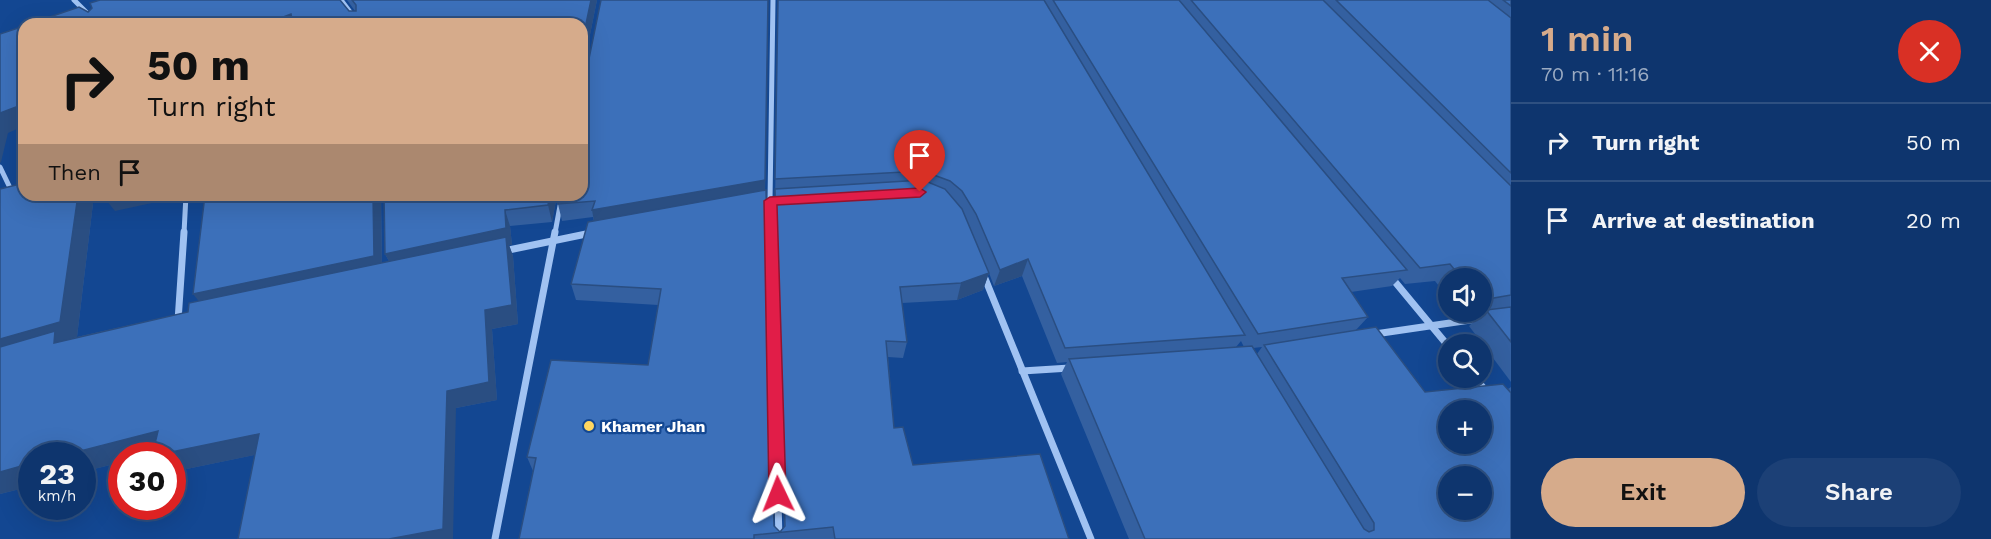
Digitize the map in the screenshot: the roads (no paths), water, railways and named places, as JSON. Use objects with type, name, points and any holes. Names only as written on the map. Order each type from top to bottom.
[{"type":"street","points":[[74,0],[92,18]]},
{"type":"street","points":[[341,0],[354,18]]},
{"type":"street","points":[[772,0],[770,201],[779,539]]},
{"type":"street","points":[[0,167],[15,198]]},
{"type":"street","points":[[177,321],[186,201]]},
{"type":"street","points":[[495,539],[561,201]]},
{"type":"street","points":[[747,205],[782,201]]},
{"type":"street","points":[[498,252],[599,232]]},
{"type":"street","points":[[979,264],[1091,539]]},
{"type":"street","points":[[1387,271],[1438,334]]},
{"type":"street","points":[[166,324],[189,319]]},
{"type":"street","points":[[1364,336],[1452,322]]},
{"type":"street","points":[[1022,371],[1080,368]]},
{"type":"street","points":[[1482,388],[1489,396]]},
{"type":"place","name":"Khamer Jhan","points":[[589,426]]}]
